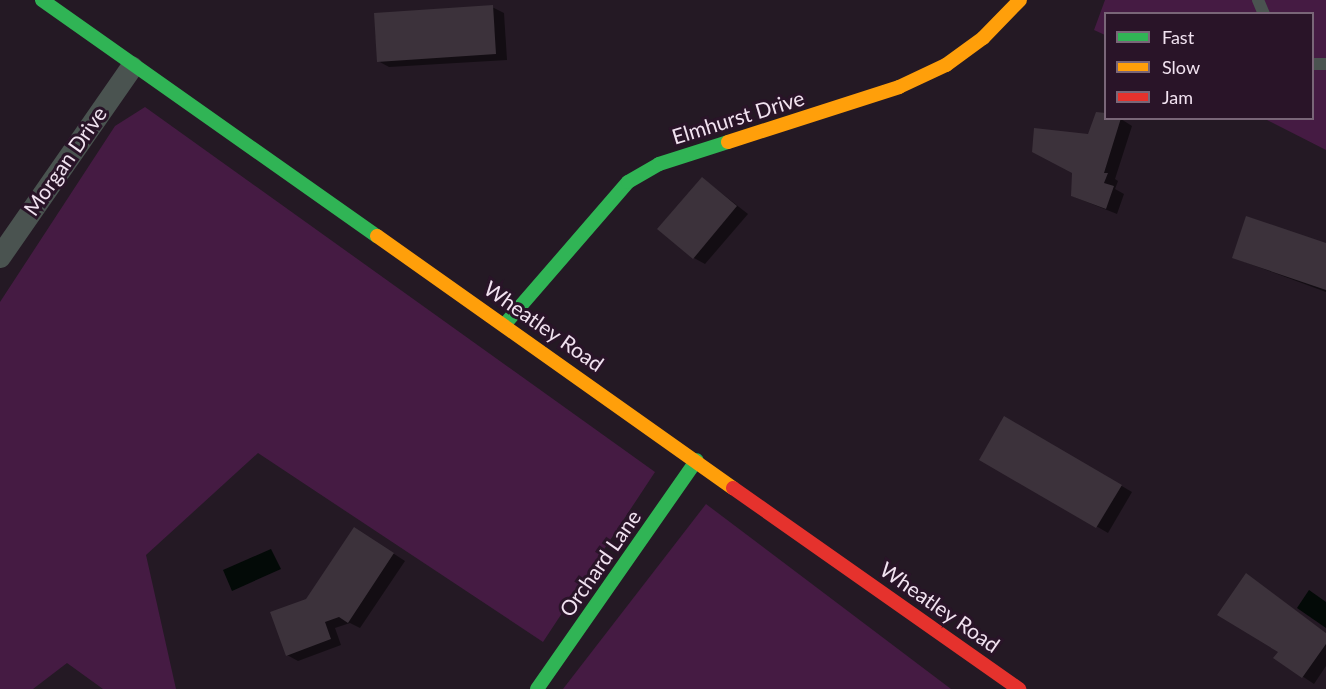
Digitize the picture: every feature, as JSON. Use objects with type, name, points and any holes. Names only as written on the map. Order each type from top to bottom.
[{"type":"main road","name":"Wheatley Road","points":[[42,0],[132,66],[505,324],[1019,689]]},
{"type":"main road","name":"Elmhurst Drive","points":[[505,324],[628,182],[659,164],[899,87],[946,65],[982,38],[1020,0]]},
{"type":"main road","name":"Orchard Lane","points":[[537,689],[697,460]]},
{"type":"street","name":"Morgan Drive","points":[[0,257],[132,66]]},
{"type":"shaded area","points":[[1105,0],[1326,0],[1326,150],[1267,120],[1314,120],[1314,12],[1104,12],[1104,35],[1094,30]]},
{"type":"shaded area","points":[[145,107],[655,472],[543,642],[258,453],[146,555],[176,689],[103,689],[67,663],[33,689],[0,689],[0,302],[115,126]]},
{"type":"shaded area","points":[[706,504],[951,689],[563,689]]},
{"type":"shaded area","points":[[271,549],[281,569],[232,591],[223,570]]},
{"type":"shaded area","points":[[1309,590],[1326,602],[1326,628],[1297,608]]},
{"type":"building","points":[[493,5],[496,54],[377,62],[374,13]]},
{"type":"building","points":[[1096,112],[1104,113],[1104,120],[1120,120],[1104,173],[1108,173],[1104,183],[1114,186],[1106,209],[1071,196],[1072,173],[1032,152],[1034,128],[1088,134]]},
{"type":"building","points":[[702,177],[737,206],[693,259],[657,229]]},
{"type":"building","points":[[1246,216],[1326,243],[1326,290],[1232,258]]},
{"type":"building","points":[[1004,416],[1122,485],[1096,528],[979,460]]},
{"type":"building","points":[[354,527],[394,553],[348,623],[339,617],[325,622],[331,639],[286,656],[270,612],[306,599]]},
{"type":"building","points":[[1246,573],[1326,633],[1326,644],[1302,678],[1273,658],[1278,652],[1217,615]]},
{"type":"traffic: fast","points":[[42,0],[377,236]]},
{"type":"traffic: fast","points":[[505,324],[628,182],[659,164],[728,142]]},
{"type":"traffic: fast","points":[[537,689],[697,460]]},
{"type":"traffic: slow","points":[[728,142],[899,87],[946,65],[983,38],[1020,0]]},
{"type":"traffic: slow","points":[[377,236],[733,488]]},
{"type":"traffic: jam","points":[[733,488],[1019,689]]}]
